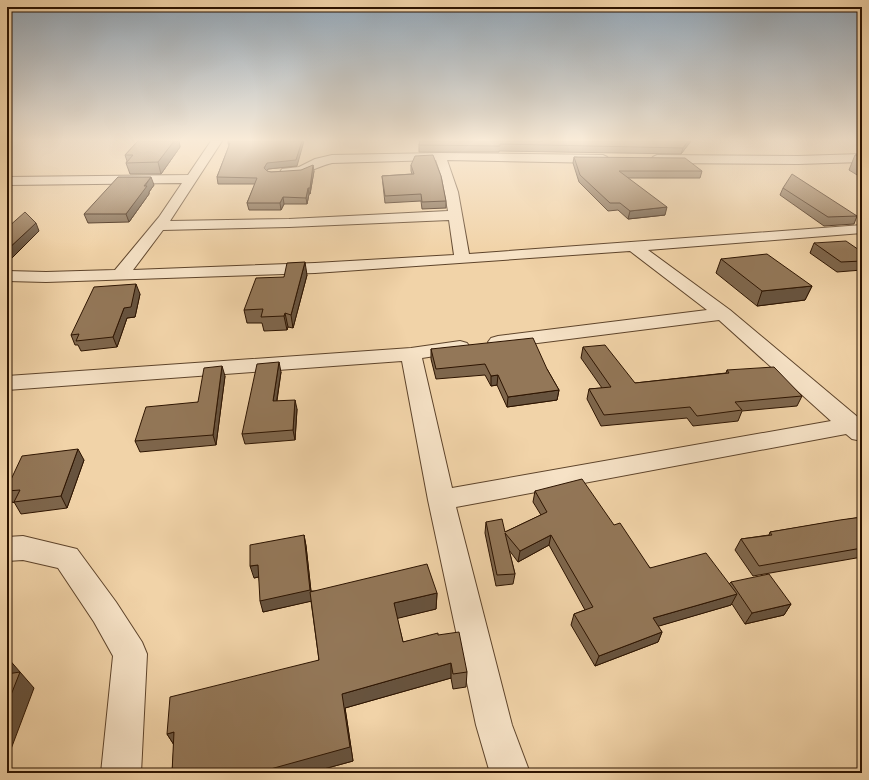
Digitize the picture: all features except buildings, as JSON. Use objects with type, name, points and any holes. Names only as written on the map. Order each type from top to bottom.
[{"type":"street","points":[[446,177],[455,215],[462,258]]},
{"type":"street","points":[[7,181],[192,179]]},
{"type":"street","points":[[120,274],[159,226],[192,179]]},
{"type":"street","points":[[159,226],[289,223],[455,215]]},
{"type":"street","points":[[7,276],[46,277],[353,266],[590,248],[634,247],[862,229]]},
{"type":"street","points":[[634,247],[723,314],[857,430]]},
{"type":"street","points":[[7,383],[410,354],[723,314]]},
{"type":"street","points":[[410,354],[441,500],[494,725],[510,773]]},
{"type":"street","points":[[441,500],[857,430]]},
{"type":"street","points":[[7,549],[23,548],[67,558],[105,612],[130,654],[121,773]]}]
